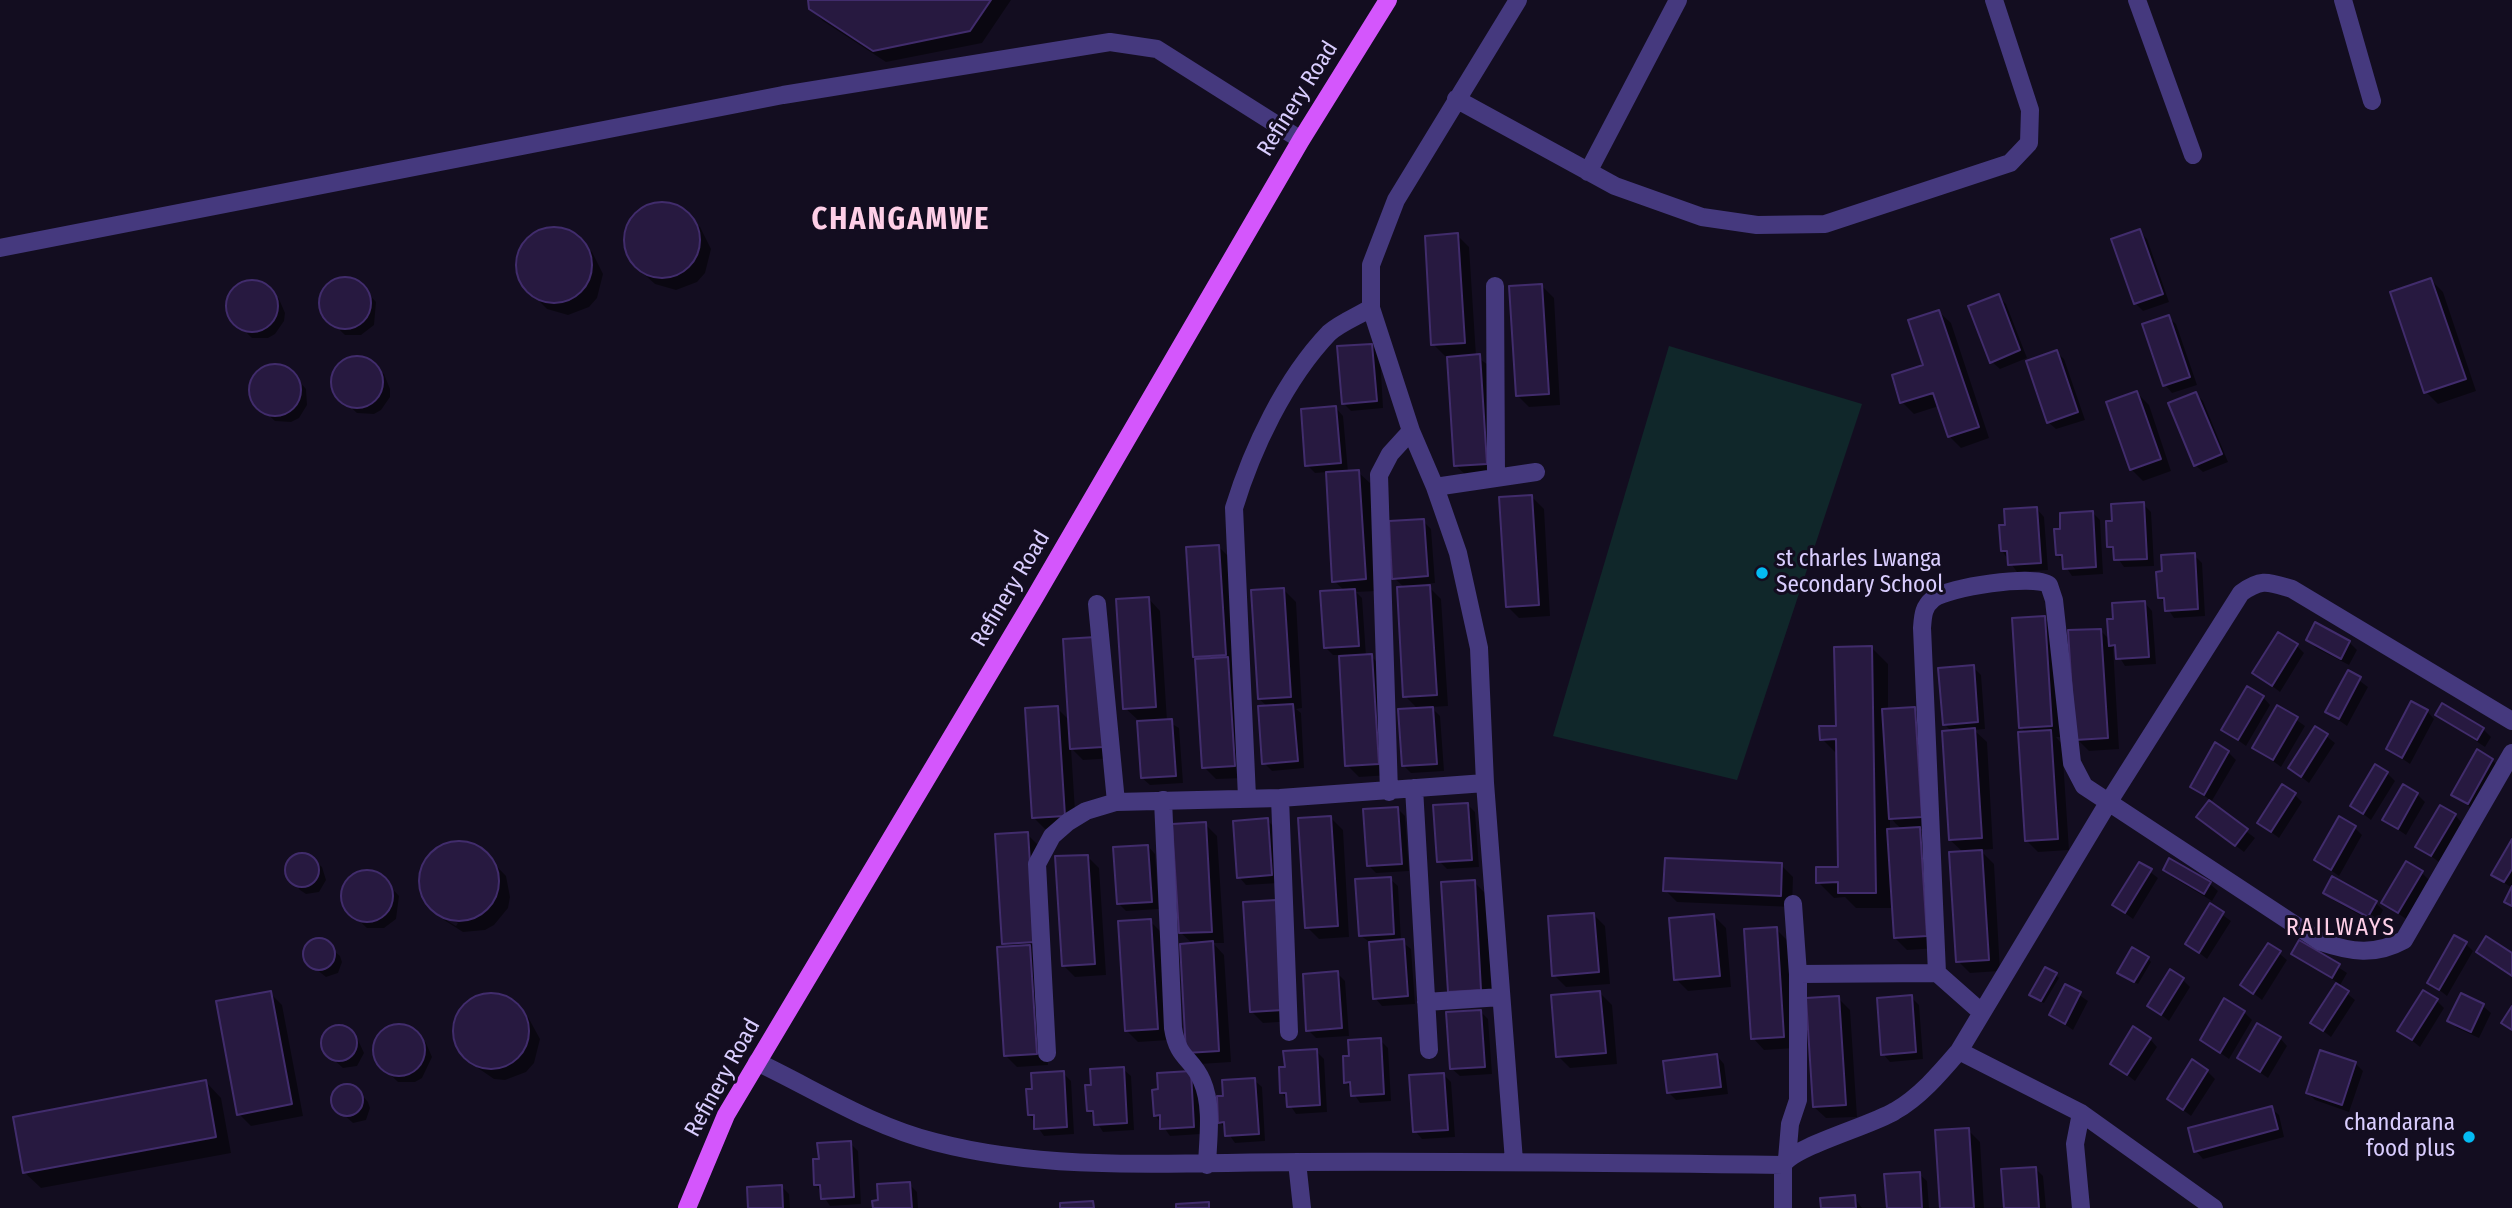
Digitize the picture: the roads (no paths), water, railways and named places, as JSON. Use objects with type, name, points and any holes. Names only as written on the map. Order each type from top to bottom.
[{"type":"main road","name":"Refinery Road","points":[[687,1208],[726,1115],[1035,597],[1301,140],[1388,0]]},
{"type":"street","points":[[1514,1161],[1485,783],[1479,648],[1458,553],[1435,487],[1411,431],[1371,308],[1371,265],[1395,200],[1518,0]]},
{"type":"street","points":[[1588,172],[1678,0]]},
{"type":"street","points":[[1456,99],[1615,186],[1702,217],[1757,225],[1825,224],[2010,163],[2029,143],[2030,110],[1994,0]]},
{"type":"street","points":[[2137,0],[2193,155]]},
{"type":"street","points":[[2343,0],[2372,101]]},
{"type":"street","points":[[0,248],[783,95],[1110,42],[1157,49],[1301,140]]},
{"type":"street","points":[[1495,286],[1496,476]]},
{"type":"street","points":[[1247,797],[1234,508],[1247,467],[1289,387],[1330,332],[1371,308]]},
{"type":"street","points":[[1389,792],[1379,475],[1390,454],[1411,431]]},
{"type":"street","points":[[1435,487],[1536,472]]},
{"type":"street","points":[[1937,973],[1922,628],[1924,610],[1933,599],[1948,590],[2034,580],[2049,584],[2053,590],[2071,762],[2084,786],[2321,942],[2344,950],[2367,952],[2390,948],[2404,940],[2512,753]]},
{"type":"street","points":[[757,1062],[894,1130],[983,1153],[1037,1159],[1207,1165],[1297,1162],[1785,1162],[1800,1150],[1834,1139],[1897,1111],[1939,1075],[1959,1051],[1980,1011],[2108,803],[2241,593],[2256,583],[2268,582],[2292,589],[2512,722]]},
{"type":"street","points":[[1097,604],[1116,802]]},
{"type":"street","points":[[1047,1053],[1037,864],[1052,836],[1068,822],[1086,811],[1116,802],[1280,798],[1485,783]]},
{"type":"street","points":[[1414,788],[1429,1050]]},
{"type":"street","points":[[1280,798],[1290,1031]]},
{"type":"street","points":[[1163,800],[1173,1028],[1176,1045],[1202,1080],[1205,1089],[1209,1117],[1207,1165]]},
{"type":"street","points":[[1783,1208],[1785,1162],[1790,1124],[1797,1100],[1798,974],[1793,904]]},
{"type":"street","points":[[1798,974],[1937,973],[1980,1011]]},
{"type":"street","points":[[1426,1002],[1501,997]]},
{"type":"street","points":[[1959,1051],[2081,1113],[2214,1208]]},
{"type":"street","points":[[2081,1113],[2075,1144],[2081,1208]]},
{"type":"street","points":[[1297,1162],[1302,1208]]},
{"type":"place","name":"st charles Lwanga Secondary School","points":[[1762,573]]},
{"type":"place","name":"chandarana food plus","points":[[2469,1137]]},
{"type":"district","name":"CHANGAMWE","points":[[901,221]]},
{"type":"district","name":"RAILWAYS","points":[[2341,928]]}]
